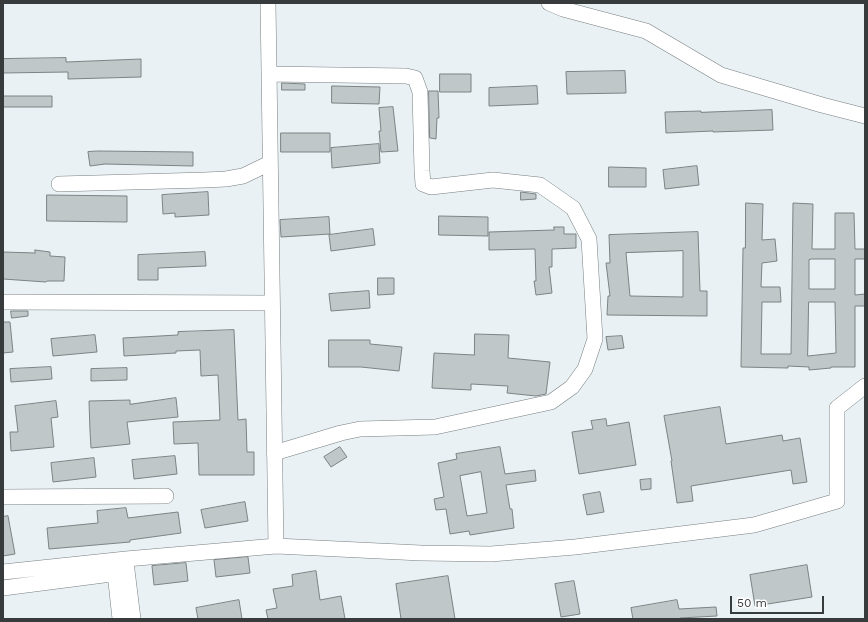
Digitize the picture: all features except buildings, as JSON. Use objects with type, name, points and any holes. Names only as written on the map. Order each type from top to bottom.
[{"type":"street","points":[[268,3],[276,546]]},
{"type":"street","points":[[549,3],[563,9],[646,31],[721,75],[865,116]]},
{"type":"street","points":[[269,74],[406,76],[415,78],[420,92],[423,184],[432,186],[492,180],[540,185],[574,208],[589,239],[595,339],[585,369],[572,387],[551,402],[435,427],[360,429],[341,433],[274,453]]},
{"type":"street","points":[[59,184],[205,180],[226,178],[243,176],[270,163]]},
{"type":"street","points":[[3,302],[272,303]]},
{"type":"street","points":[[3,588],[120,566],[276,546],[421,553],[491,554],[575,547],[754,525],[837,501],[837,408],[865,386]]},
{"type":"street","points":[[3,497],[166,496]]},
{"type":"street","points":[[3,572],[120,566]]},
{"type":"street","points":[[120,566],[120,619]]},
{"type":"street","points":[[120,566],[133,619]]}]
